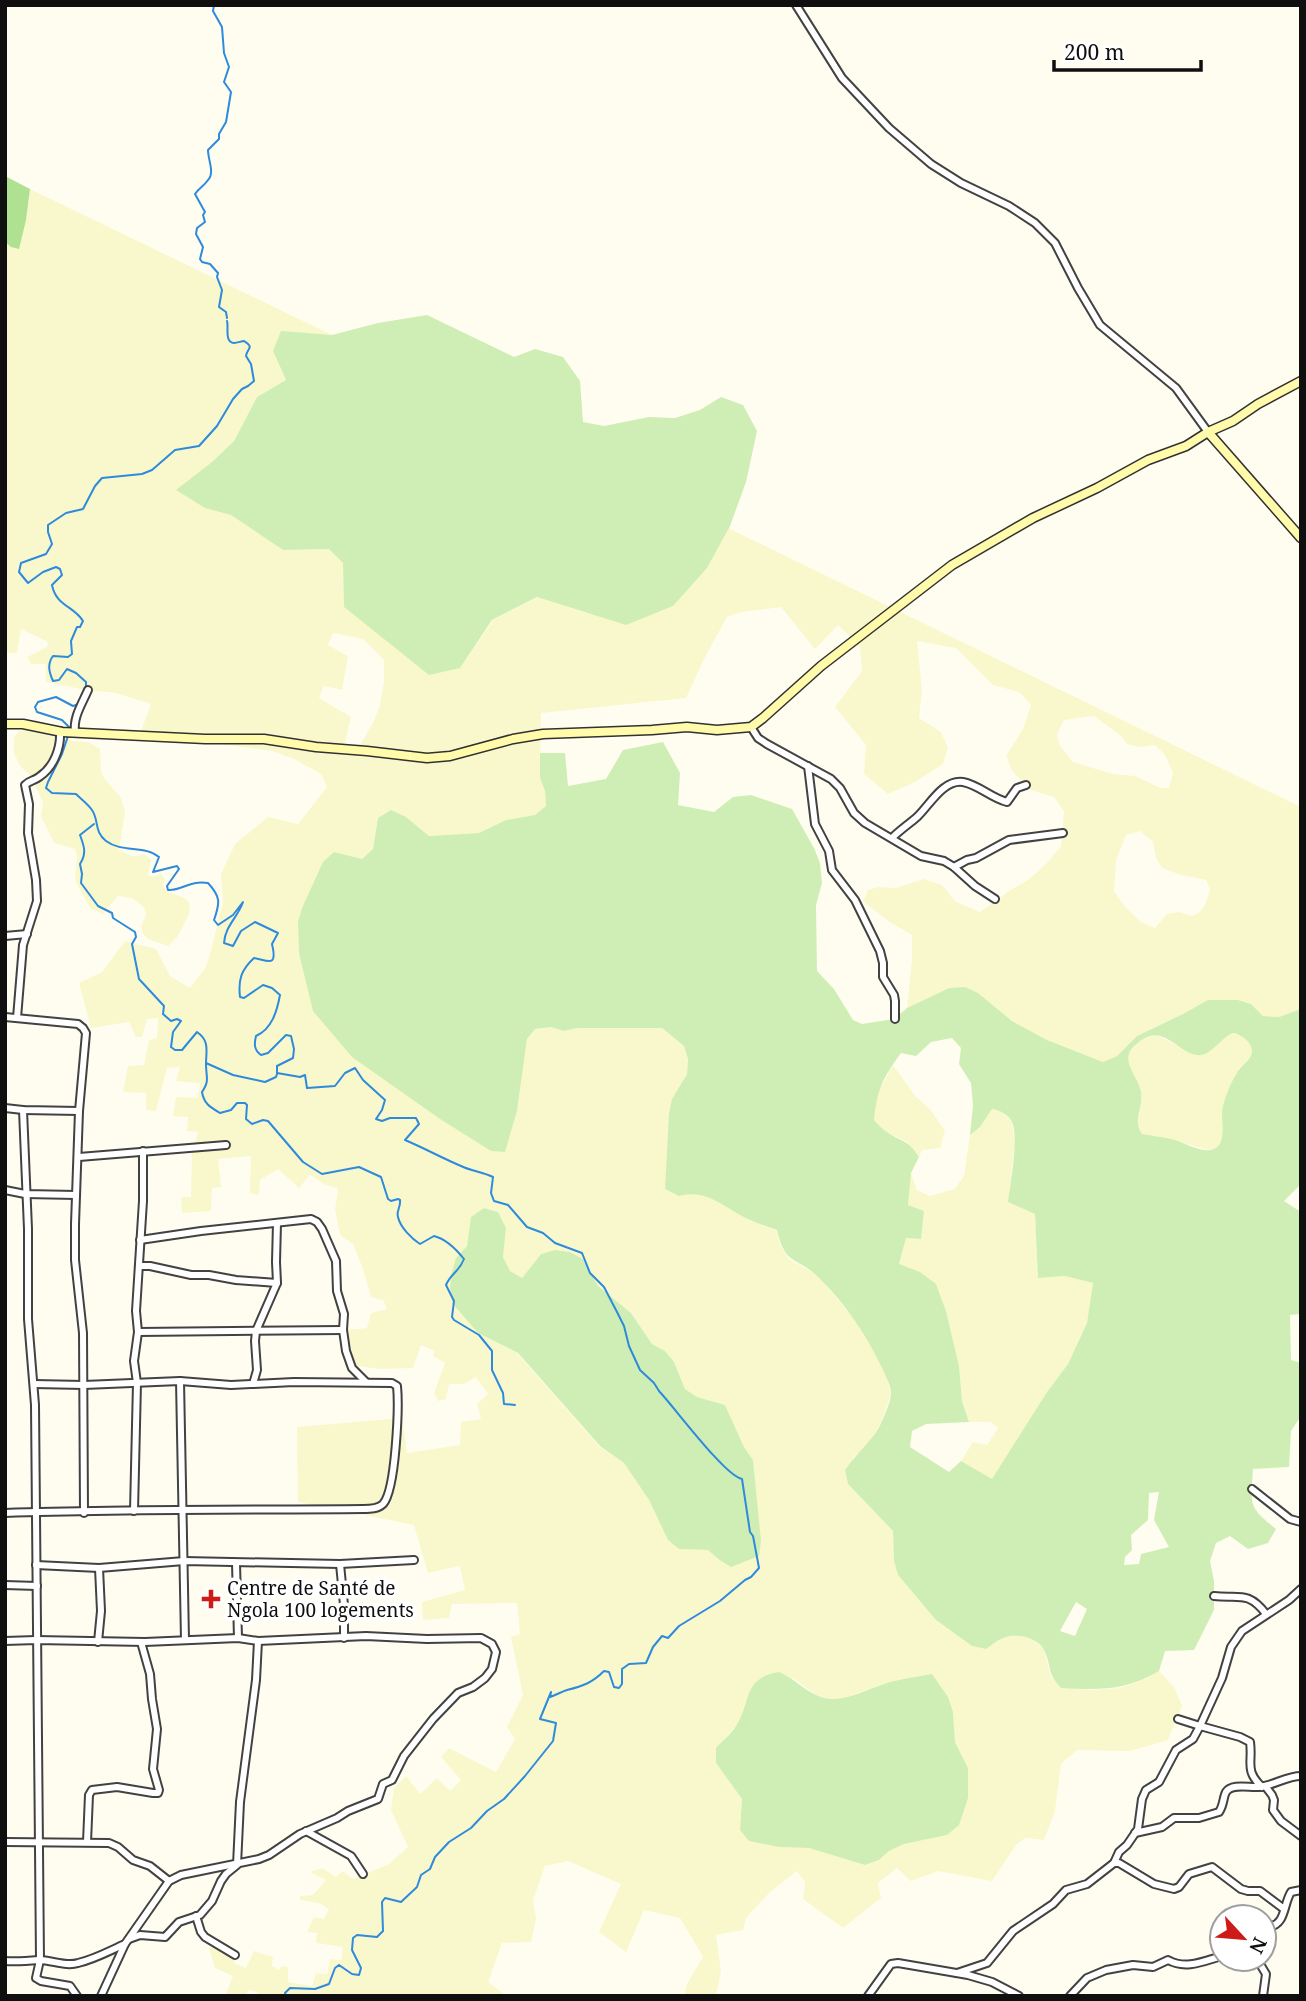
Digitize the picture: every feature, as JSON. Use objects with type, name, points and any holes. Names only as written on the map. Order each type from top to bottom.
[{"type":"street","points":[[796,5],[842,78],[889,128],[931,164],[961,183],[1009,206],[1035,223],[1055,243],[1100,325],[1176,388],[1208,432],[1301,538]]},
{"type":"street","points":[[5,724],[23,724],[61,732],[264,739],[316,747],[435,758],[513,738],[543,734],[676,727],[717,730],[751,727],[821,666],[951,565],[1033,518],[1148,460],[1186,446],[1301,381]]},
{"type":"street","points":[[74,732],[78,712],[88,690]]},
{"type":"street","points":[[751,727],[758,738],[831,779],[844,794],[854,813],[865,823],[921,856],[944,861],[995,899]]},
{"type":"street","points":[[17,1018],[23,945],[37,901],[25,785],[44,774],[52,763],[61,732]]},
{"type":"street","points":[[808,766],[815,824],[829,851],[832,870],[855,901],[880,951],[883,976],[894,995],[894,1018]]},
{"type":"street","points":[[892,838],[918,816],[945,787],[956,782],[965,782],[1007,802],[1017,788],[1026,785]]},
{"type":"street","points":[[954,867],[1009,840],[1063,833]]},
{"type":"street","points":[[5,936],[27,934]]},
{"type":"street","points":[[5,1017],[78,1024],[86,1033],[79,1111],[75,1260],[83,1332],[85,1513]]},
{"type":"street","points":[[5,1108],[79,1111]]},
{"type":"street","points":[[23,1110],[28,1319],[34,1384],[36,1513],[40,1960],[36,1978],[70,1986],[77,1996]]},
{"type":"street","points":[[79,1157],[226,1145]]},
{"type":"street","points":[[134,1511],[137,1383],[134,1361],[138,1332],[136,1311],[143,1200],[143,1152]]},
{"type":"street","points":[[5,1190],[25,1194],[76,1195]]},
{"type":"street","points":[[140,1240],[311,1219],[317,1222],[336,1261],[337,1291],[344,1314],[346,1351],[352,1368],[367,1382]]},
{"type":"street","points":[[253,1384],[257,1370],[256,1331],[277,1283],[278,1223]]},
{"type":"street","points":[[139,1266],[191,1275],[277,1283]]},
{"type":"street","points":[[138,1332],[343,1330]]},
{"type":"street","points":[[5,1513],[377,1508],[385,1503],[390,1490],[398,1396],[397,1386],[392,1383],[231,1385],[180,1381],[34,1384]]},
{"type":"street","points":[[180,1381],[185,1640]]},
{"type":"street","points":[[1252,1489],[1290,1519],[1301,1522]]},
{"type":"street","points":[[36,1565],[99,1568],[184,1561],[340,1564],[414,1560]]},
{"type":"street","points":[[236,1563],[238,1638]]},
{"type":"street","points":[[340,1564],[344,1638]]},
{"type":"street","points":[[98,1642],[101,1611],[99,1568]]},
{"type":"street","points":[[5,1586],[37,1586]]},
{"type":"street","points":[[957,1973],[987,1963],[1013,1931],[1053,1904],[1066,1890],[1087,1884],[1114,1863],[1119,1852],[1138,1829],[1142,1799],[1146,1790],[1159,1782],[1176,1750],[1193,1739],[1222,1678],[1231,1647],[1242,1631],[1301,1589]]},
{"type":"street","points":[[1214,1595],[1243,1596],[1262,1608],[1266,1614]]},
{"type":"street","points":[[5,1641],[141,1642],[238,1638],[258,1641],[366,1636],[481,1638],[492,1644],[496,1651],[492,1669],[485,1678],[458,1693],[432,1719],[404,1756],[392,1780],[383,1784],[378,1799],[306,1831],[269,1855],[237,1865],[181,1875],[169,1881],[127,1942],[101,1996]]},
{"type":"street","points":[[5,1961],[40,1960],[78,1964],[103,1955],[140,1935],[165,1937],[179,1922],[200,1914],[212,1901],[226,1874],[237,1865],[240,1802],[256,1680],[258,1641]]},
{"type":"street","points":[[87,1842],[89,1795],[92,1790],[117,1787],[158,1793],[159,1790],[153,1769],[157,1729],[141,1642]]},
{"type":"street","points":[[1178,1719],[1250,1742],[1250,1771],[1254,1779],[1264,1786],[1274,1800],[1273,1810],[1282,1821],[1301,1836]]},
{"type":"street","points":[[1135,1833],[1162,1827],[1174,1818],[1199,1818],[1219,1812],[1230,1788],[1254,1788],[1277,1783],[1292,1776],[1301,1776]]},
{"type":"street","points":[[306,1831],[351,1856],[363,1874]]},
{"type":"street","points":[[5,1842],[109,1843],[134,1860],[150,1866],[169,1881]]},
{"type":"street","points":[[1114,1863],[1124,1866],[1140,1878],[1174,1889],[1189,1874],[1212,1867],[1241,1889],[1256,1889],[1284,1909]]},
{"type":"street","points":[[1278,1923],[1286,1899],[1291,1892],[1301,1890]]},
{"type":"street","points":[[196,1916],[201,1933],[235,1955]]},
{"type":"street","points":[[1070,1996],[1087,1978],[1106,1970],[1133,1965],[1153,1967],[1168,1960],[1177,1965],[1208,1962]]},
{"type":"street","points":[[868,1996],[894,1964],[909,1964],[957,1973],[992,1982],[1019,1996]]},
{"type":"street","points":[[1263,1996],[1265,1973]]},
{"type":"green space","points":[[5,176],[30,189],[19,249],[5,242]]},
{"type":"green space","points":[[30,189],[332,335],[281,332],[273,351],[286,380],[257,397],[234,441],[212,462],[205,507],[231,515],[283,550],[329,549],[343,563],[344,607],[460,668],[493,620],[538,597],[586,613],[707,568],[728,528],[1301,807],[1301,1009],[1279,1017],[1263,1016],[1251,1004],[1238,1000],[1209,1000],[1137,1036],[1117,1056],[1103,1062],[1047,1040],[1012,1021],[978,993],[949,988],[907,1008],[912,935],[888,921],[863,901],[868,890],[878,887],[896,888],[924,879],[942,885],[956,902],[980,912],[1028,880],[1061,846],[1064,811],[1054,797],[1031,790],[1013,772],[1006,756],[1023,729],[1031,705],[1019,692],[993,685],[956,648],[917,641],[922,690],[919,718],[941,732],[948,748],[943,764],[915,782],[888,794],[864,774],[866,745],[835,707],[862,671],[860,647],[838,625],[815,649],[781,607],[741,612],[727,617],[686,698],[541,713],[540,778],[545,791],[546,806],[535,815],[506,820],[479,833],[429,836],[406,817],[378,818],[373,849],[362,859],[334,852],[491,1151],[505,1151],[517,1111],[527,1039],[535,1029],[551,1027],[564,1031],[577,1028],[662,1028],[684,1046],[688,1059],[687,1074],[672,1099],[679,1196],[692,1192],[706,1195],[749,1220],[777,1231],[780,1245],[789,1259],[814,1273],[824,1283],[869,1340],[891,1393],[882,1421],[866,1447],[853,1457],[848,1484],[893,1531],[894,1561],[898,1575],[936,1620],[972,1646],[986,1649],[1004,1637],[1019,1635],[1033,1639],[1044,1649],[1051,1677],[1061,1688],[1120,1688],[1159,1671],[1174,1687],[1182,1706],[1168,1740],[1130,1751],[1077,1750],[1061,1764],[1055,1811],[1044,1840],[1025,1838],[1016,1845],[992,1881],[938,1871],[911,1881],[897,1868],[878,1883],[881,1898],[843,1928],[803,1899],[805,1882],[797,1871],[770,1892],[746,1918],[743,1930],[716,1935],[721,1971],[716,1996],[684,1996],[687,1984],[703,1957],[680,1918],[644,1910],[626,1952],[599,1932],[621,1884],[568,1861],[545,1866],[533,1900],[536,1919],[531,1942],[502,1943],[488,1982],[507,1996],[259,1996],[257,1992],[249,1990],[245,1996],[225,1996],[233,1976],[215,1968],[209,1948],[218,1945],[235,1956],[234,1963],[246,1968],[254,1951],[273,1957],[272,1966],[279,1970],[282,1966],[288,1967],[288,1982],[312,1986],[316,1973],[327,1974],[330,1959],[341,1960],[343,1947],[316,1943],[317,1933],[307,1932],[314,1917],[324,1919],[329,1909],[319,1903],[300,1900],[300,1896],[313,1895],[326,1880],[310,1872],[322,1868],[336,1877],[343,1871],[353,1879],[389,1864],[408,1847],[391,1810],[394,1788],[406,1776],[420,1794],[437,1778],[450,1791],[461,1780],[441,1757],[449,1748],[496,1772],[515,1739],[507,1727],[523,1695],[511,1637],[520,1634],[517,1603],[452,1604],[449,1618],[423,1620],[422,1602],[465,1590],[460,1566],[428,1573],[414,1525],[298,1502],[297,1427],[402,1418],[407,1453],[460,1445],[461,1422],[481,1419],[477,1404],[488,1394],[476,1377],[464,1384],[449,1384],[446,1399],[438,1401],[434,1393],[445,1363],[433,1356],[434,1351],[421,1345],[413,1368],[380,1369],[356,1366],[345,1330],[367,1328],[371,1313],[387,1309],[383,1300],[371,1297],[353,1244],[340,1235],[335,1210],[338,1189],[310,1175],[299,1188],[278,1169],[260,1180],[259,1195],[250,1193],[251,1156],[218,1159],[221,1187],[212,1188],[211,1211],[182,1213],[181,1197],[191,1197],[192,1153],[198,1132],[187,1131],[188,1117],[173,1116],[176,1097],[198,1098],[200,1083],[176,1081],[180,1067],[167,1068],[156,1111],[146,1110],[146,1093],[123,1092],[128,1066],[144,1065],[149,1040],[157,1038],[158,1018],[147,1019],[142,1037],[136,1037],[129,1022],[91,1028],[79,983],[102,972],[125,941],[156,949],[170,976],[190,988],[206,967],[223,902],[221,874],[235,844],[268,817],[298,824],[327,787],[321,774],[294,759],[272,751],[214,743],[138,739],[151,704],[116,693],[46,682],[46,664],[31,664],[27,657],[47,647],[48,642],[21,629],[17,653],[5,653],[5,242],[11,247],[26,220]],"holes":[[[333,633],[363,639],[384,660],[380,705],[359,747],[344,746],[351,717],[319,698],[324,686],[342,690],[348,656],[328,645]],[[1094,716],[1121,736],[1127,744],[1141,747],[1155,745],[1165,755],[1173,773],[1169,788],[1161,788],[1135,776],[1113,774],[1073,762],[1060,746],[1057,734],[1064,720]],[[1140,831],[1153,842],[1156,858],[1162,868],[1206,880],[1210,889],[1200,912],[1192,916],[1179,912],[1167,914],[1155,928],[1141,922],[1124,906],[1114,891],[1116,861],[1126,835]],[[484,1208],[498,1212],[506,1228],[503,1257],[510,1271],[522,1278],[541,1254],[555,1250],[570,1252],[583,1259],[598,1286],[631,1313],[652,1344],[665,1351],[674,1362],[685,1389],[697,1397],[725,1405],[744,1447],[753,1460],[756,1499],[718,1560],[708,1550],[679,1549],[668,1540],[649,1500],[624,1463],[599,1446],[517,1353],[478,1333],[456,1258],[467,1246]],[[793,1678],[816,1695],[830,1699],[845,1698],[886,1683],[953,1712],[955,1742],[968,1768],[947,1835],[904,1844],[889,1851],[879,1860],[865,1865],[809,1848],[779,1847],[740,1830],[742,1799],[716,1763],[716,1748],[736,1726]]]},
{"type":"green space","points":[[427,315],[514,357],[535,349],[563,357],[580,381],[583,422],[604,426],[649,417],[675,418],[700,410],[721,397],[743,405],[757,431],[746,482],[730,526],[707,568],[673,606],[626,625],[537,597],[492,620],[460,668],[429,675],[344,607],[343,563],[329,549],[283,550],[231,515],[205,508],[176,490],[234,441],[257,397],[286,380],[273,351],[281,331],[332,335],[378,323]]},
{"type":"green space","points":[[19,731],[88,742],[100,749],[101,772],[121,798],[125,812],[119,850],[132,856],[146,855],[151,860],[148,875],[155,877],[161,873],[165,879],[163,887],[189,902],[188,916],[178,936],[168,946],[148,939],[143,934],[141,927],[146,914],[144,907],[132,898],[118,896],[103,914],[90,908],[75,877],[75,849],[54,843],[41,816],[43,802],[30,775],[20,766],[14,753],[14,738]]},
{"type":"green space","points":[[663,742],[680,773],[678,805],[714,812],[733,797],[751,795],[792,809],[820,863],[822,883],[816,905],[817,971],[834,989],[853,1020],[862,1024],[894,1019],[907,1008],[949,988],[965,987],[978,993],[1012,1021],[1047,1040],[1103,1062],[1117,1056],[1137,1036],[1208,1000],[1238,1000],[1251,1004],[1263,1016],[1279,1017],[1301,1009],[1301,1184],[1284,1201],[1301,1212],[1301,1314],[1290,1315],[1291,1360],[1301,1363],[1301,1416],[1291,1431],[1289,1467],[1253,1469],[1253,1504],[1260,1515],[1276,1529],[1268,1543],[1248,1549],[1230,1536],[1216,1543],[1210,1561],[1214,1581],[1214,1610],[1194,1650],[1165,1651],[1159,1671],[1123,1686],[1100,1689],[1061,1688],[1052,1674],[1042,1647],[1034,1640],[1011,1636],[986,1649],[972,1646],[936,1620],[898,1575],[894,1561],[893,1531],[848,1484],[845,1470],[880,1426],[891,1396],[888,1380],[862,1331],[827,1286],[788,1255],[777,1230],[750,1220],[708,1197],[689,1194],[679,1196],[665,1189],[669,1114],[672,1099],[687,1074],[688,1059],[684,1046],[662,1028],[577,1028],[564,1031],[551,1027],[535,1029],[527,1039],[517,1111],[505,1152],[491,1151],[352,1057],[313,1011],[299,953],[298,922],[323,862],[334,852],[362,859],[373,849],[378,818],[391,810],[406,817],[429,836],[479,833],[506,820],[535,815],[546,806],[545,791],[540,778],[540,753],[565,753],[568,786],[606,779],[623,750]],"holes":[[[1233,1033],[1241,1036],[1252,1050],[1227,1093],[1222,1111],[1222,1137],[1217,1147],[1202,1150],[1175,1140],[1142,1134],[1138,1123],[1140,1088],[1128,1059],[1133,1047],[1148,1036],[1156,1035],[1170,1040],[1190,1053],[1202,1055]],[[952,1038],[961,1048],[959,1064],[971,1083],[973,1105],[970,1135],[980,1127],[992,1109],[1011,1120],[1015,1148],[1008,1202],[1035,1214],[1038,1278],[1065,1276],[1093,1283],[1087,1323],[1068,1364],[992,1479],[961,1461],[949,1472],[910,1447],[912,1431],[926,1424],[969,1422],[962,1401],[959,1366],[946,1311],[936,1284],[920,1272],[899,1264],[906,1238],[921,1239],[924,1211],[908,1205],[911,1173],[919,1157],[908,1144],[885,1131],[874,1120],[882,1084],[901,1053],[916,1056],[931,1042]],[[1159,1492],[1154,1520],[1169,1547],[1141,1554],[1139,1564],[1124,1565],[1125,1557],[1132,1550],[1131,1535],[1148,1520],[1149,1493]],[[1076,1602],[1087,1609],[1075,1636],[1060,1631]]]},
{"type":"green space","points":[[1233,1033],[1246,1038],[1252,1051],[1250,1058],[1239,1068],[1222,1110],[1223,1139],[1219,1145],[1212,1150],[1204,1149],[1142,1134],[1137,1120],[1142,1096],[1128,1061],[1137,1042],[1149,1035],[1157,1035],[1196,1055],[1210,1051]]},
{"type":"green space","points":[[893,1065],[945,1131],[940,1148],[922,1150],[919,1157],[906,1141],[887,1133],[873,1120],[876,1096]]},
{"type":"green space","points":[[992,1109],[999,1110],[1012,1121],[1015,1143],[1008,1202],[1035,1213],[1038,1278],[1065,1276],[1093,1283],[1087,1323],[1068,1364],[1047,1392],[992,1480],[961,1461],[973,1442],[987,1445],[998,1428],[990,1422],[969,1422],[962,1401],[959,1366],[946,1311],[936,1284],[899,1264],[906,1238],[921,1239],[924,1211],[908,1205],[911,1173],[917,1190],[929,1196],[955,1189],[964,1176],[970,1135],[980,1127]]},
{"type":"green space","points":[[484,1208],[498,1212],[506,1228],[503,1257],[510,1271],[522,1278],[541,1254],[555,1250],[570,1252],[583,1259],[598,1286],[631,1313],[652,1344],[665,1351],[674,1362],[685,1389],[697,1397],[725,1405],[744,1447],[753,1460],[761,1541],[759,1556],[731,1567],[708,1550],[679,1549],[668,1540],[649,1500],[624,1463],[600,1446],[518,1353],[478,1333],[453,1304],[450,1287],[456,1258],[467,1246],[471,1217]]},
{"type":"green space","points":[[779,1672],[816,1695],[833,1699],[932,1674],[948,1697],[953,1712],[955,1742],[968,1768],[968,1798],[959,1825],[947,1835],[904,1844],[889,1851],[879,1860],[865,1865],[809,1848],[779,1847],[749,1841],[740,1830],[742,1799],[716,1763],[716,1748],[736,1726],[753,1685],[767,1675]]},
{"type":"waterway","points":[[214,5],[213,11],[222,27],[224,53],[229,67],[224,82],[231,92],[226,122],[219,139],[208,150],[210,177],[195,194],[205,212],[205,222],[197,228],[196,234],[203,247],[200,259],[210,264],[218,273],[222,290],[219,307],[226,312],[227,318]]},
{"type":"waterway","points":[[225,5],[231,5]]},
{"type":"waterway","points":[[86,689],[86,682],[76,673],[67,669],[59,680],[53,681],[50,671],[53,656],[68,657],[72,654],[71,641],[83,621],[61,602],[54,592],[52,585],[62,575],[60,569],[56,567],[43,572],[28,583],[19,572],[21,563],[46,554],[52,544],[48,525],[66,513],[83,509],[102,478],[142,474],[152,470],[175,450],[199,446],[217,426],[233,399],[254,381],[251,364],[246,356],[249,345],[244,341],[234,343],[229,340],[227,321]]},
{"type":"waterway","points":[[69,727],[62,720],[37,712],[35,707],[38,702],[56,697],[73,706],[79,704]]},
{"type":"waterway","points":[[68,736],[46,788],[52,793],[76,794],[92,810],[100,834],[112,845],[147,851],[159,857],[153,872],[177,866],[179,869],[167,886],[168,890],[208,883],[217,896],[218,905],[214,920],[218,925],[233,915],[243,902],[224,943],[233,946],[241,931],[255,922],[278,933],[272,944],[272,960],[254,958],[243,971],[240,985],[240,997],[244,998],[263,985],[280,995],[273,1019],[266,1029],[256,1036],[255,1042],[261,1055],[268,1053],[286,1035],[291,1036],[293,1058],[277,1066],[277,1073],[300,1077],[305,1075],[307,1088],[335,1086],[345,1073],[355,1068],[363,1080],[385,1100],[376,1119],[382,1121],[390,1118],[416,1118],[419,1124],[405,1140],[465,1168],[493,1177],[491,1193],[494,1201],[508,1205],[527,1227],[543,1233],[555,1243],[582,1253],[590,1273],[604,1287],[624,1326],[629,1346],[640,1370],[654,1383],[712,1454],[742,1479],[759,1568],[720,1601],[679,1626],[668,1638],[662,1636],[653,1647],[646,1663],[629,1664],[622,1669],[622,1684],[619,1688],[614,1687],[609,1672],[604,1671],[583,1685],[550,1697],[551,1692],[540,1719],[556,1723],[553,1741],[504,1799],[487,1811],[471,1828],[449,1842],[435,1857],[430,1869],[421,1875],[417,1887],[401,1902],[385,1898],[382,1902],[383,1931],[377,1937],[357,1935],[353,1938],[352,1950],[361,1968],[359,1975],[352,1974],[339,1965],[335,1968],[329,1984],[315,1989],[290,1988],[285,1993],[286,1996]]},
{"type":"waterway","points":[[94,824],[80,835],[84,849],[80,864],[81,883],[98,906],[112,913],[113,918],[135,932],[136,937],[132,944],[139,979],[164,1006],[163,1014],[171,1021],[181,1021],[173,1032],[171,1047],[182,1050],[197,1032],[204,1039],[207,1079],[202,1092],[206,1102],[220,1113],[231,1110],[237,1103],[245,1103],[246,1119],[252,1124],[268,1121],[303,1162],[322,1174],[359,1167],[381,1177],[388,1199],[400,1200],[398,1217],[410,1236],[420,1244],[434,1236],[454,1248],[464,1259],[446,1285],[454,1301],[452,1317],[479,1335],[492,1351],[492,1370],[503,1393],[504,1404],[515,1405]]},
{"type":"waterway","points":[[206,1063],[233,1075],[265,1082],[277,1074]]},
{"type":"place","name":"Centre de Santé de Ngola 100 logements","points":[[211,1599]]}]
